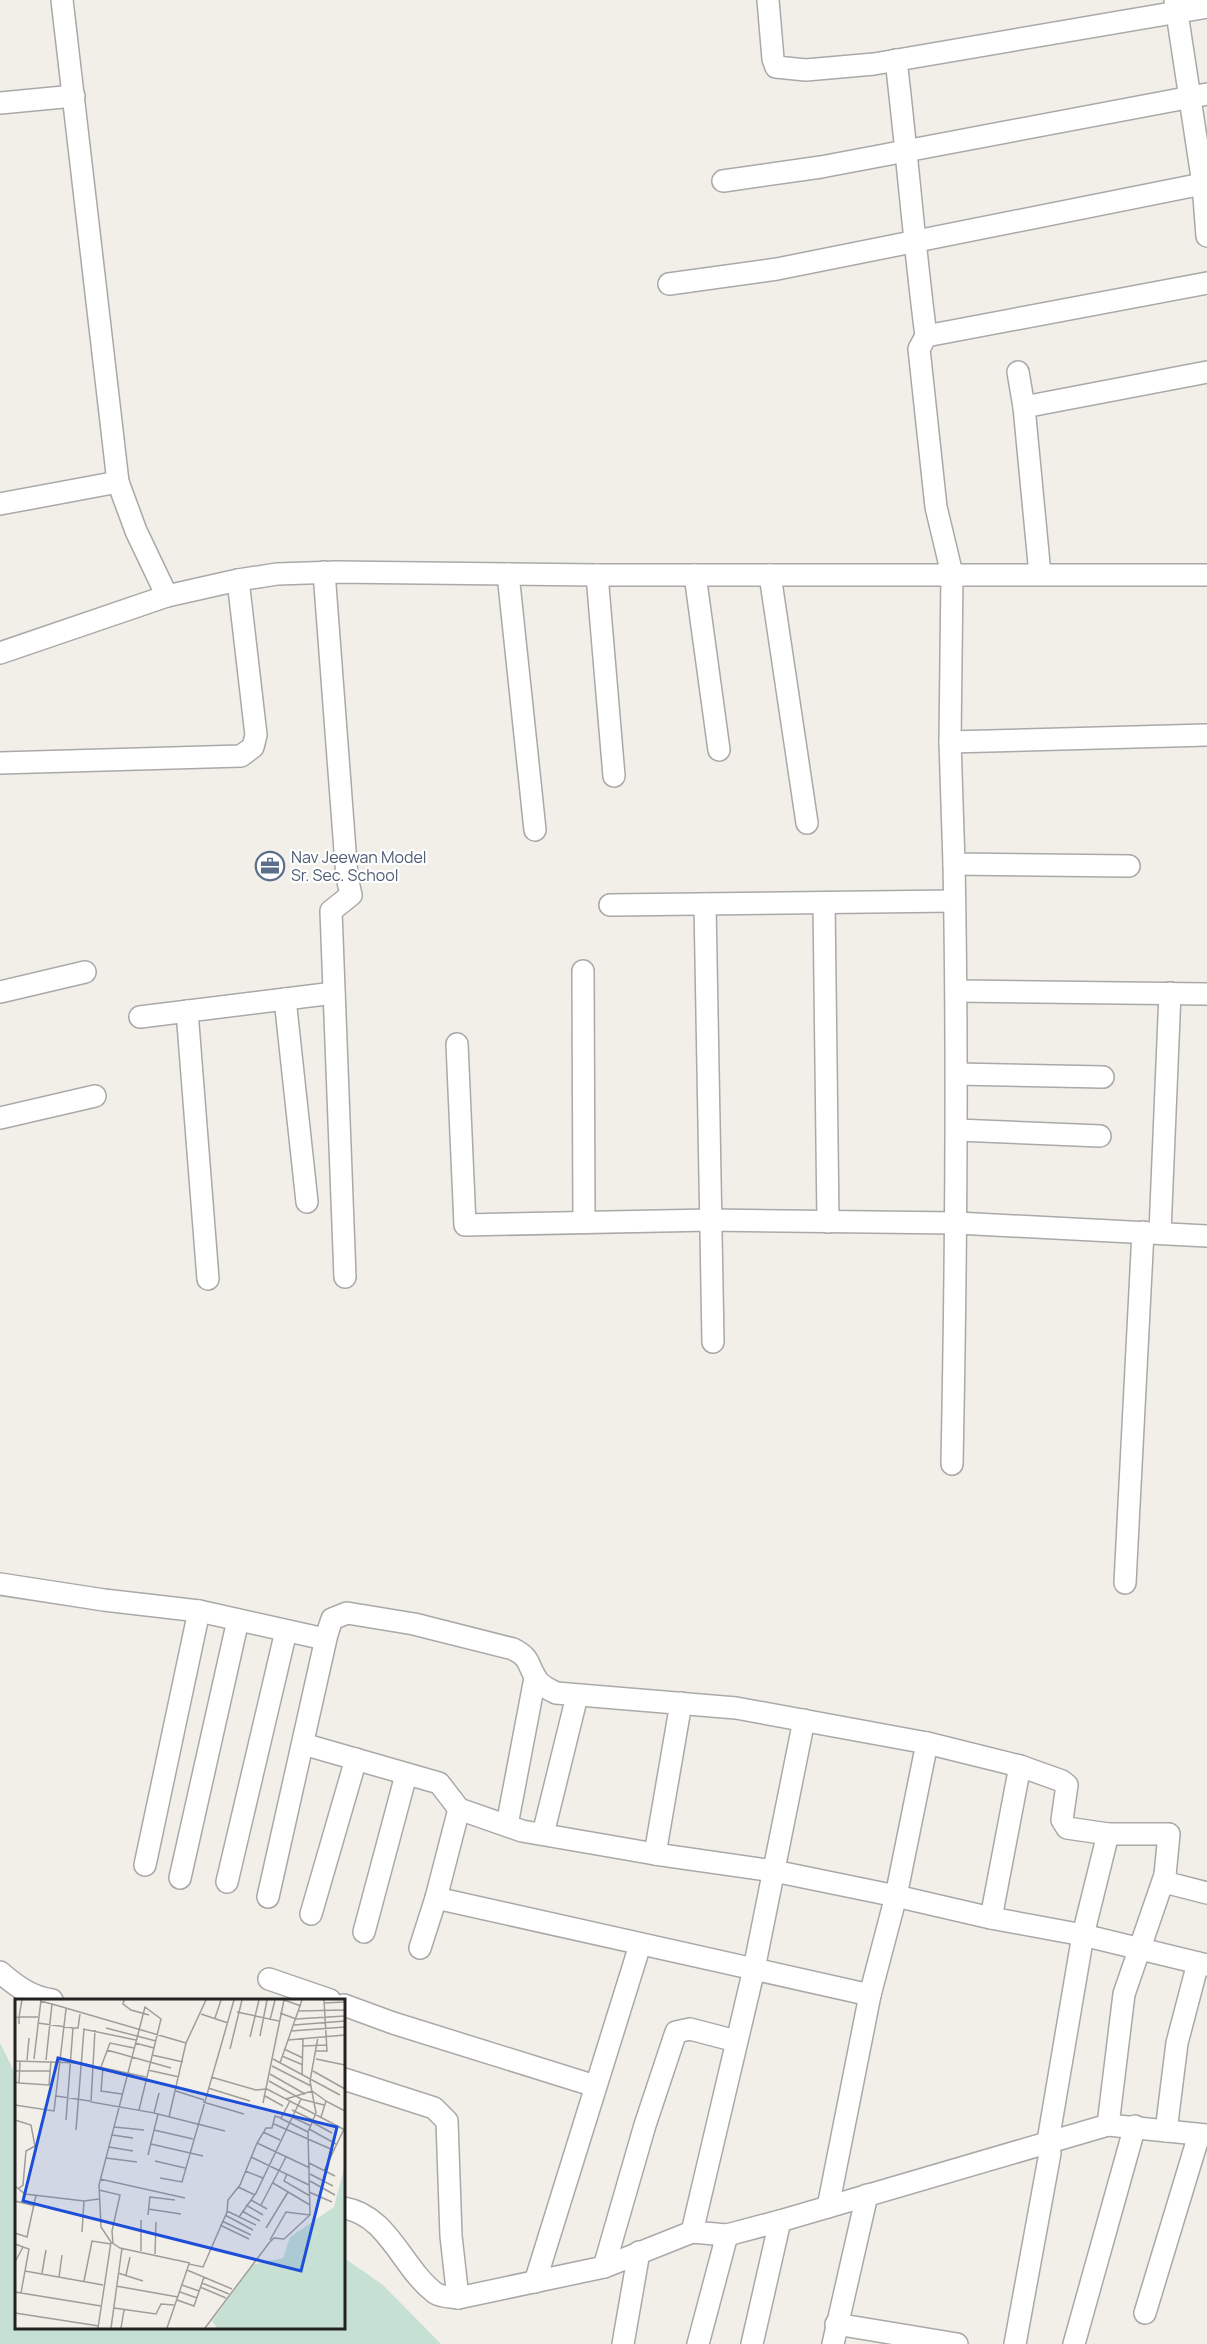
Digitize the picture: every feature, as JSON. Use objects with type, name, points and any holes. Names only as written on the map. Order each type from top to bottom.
[{"type":"street","points":[[62,0],[118,482],[136,531],[167,596]]},
{"type":"street","points":[[768,0],[773,59],[776,67],[806,70],[896,60],[1176,6],[1207,7]]},
{"type":"street","points":[[1176,6],[1199,95],[1207,236]]},
{"type":"street","points":[[896,60],[926,336],[918,350],[919,364],[936,507],[952,574],[950,742],[957,991],[957,1223],[952,1464]]},
{"type":"street","points":[[723,181],[821,167],[1199,95]]},
{"type":"street","points":[[0,103],[74,96]]},
{"type":"street","points":[[669,284],[777,269],[1205,184]]},
{"type":"street","points":[[926,336],[1207,283]]},
{"type":"street","points":[[1018,372],[1024,407],[1040,574]]},
{"type":"street","points":[[1024,407],[1207,372]]},
{"type":"street","points":[[0,504],[118,482]]},
{"type":"street","points":[[0,653],[167,596],[238,579],[277,574],[324,572],[597,575],[1207,575]]},
{"type":"street","points":[[324,572],[347,877],[351,895],[331,911],[345,1277]]},
{"type":"street","points":[[508,574],[535,830]]},
{"type":"street","points":[[597,575],[614,776]]},
{"type":"street","points":[[695,575],[719,750]]},
{"type":"street","points":[[770,575],[807,823]]},
{"type":"street","points":[[0,763],[241,756],[253,747],[256,735],[238,579]]},
{"type":"street","points":[[950,742],[1207,735]]},
{"type":"street","points":[[954,864],[1129,866]]},
{"type":"street","points":[[610,905],[954,901]]},
{"type":"street","points":[[824,903],[828,1222]]},
{"type":"street","points":[[705,904],[713,1342]]},
{"type":"street","points":[[583,971],[584,1221]]},
{"type":"street","points":[[0,993],[85,972]]},
{"type":"street","points":[[957,991],[1207,994]]},
{"type":"street","points":[[140,1017],[334,993]]},
{"type":"street","points":[[1125,1583],[1170,993]]},
{"type":"street","points":[[285,999],[307,1202]]},
{"type":"street","points":[[187,1011],[208,1279]]},
{"type":"street","points":[[457,1044],[465,1224],[710,1220],[957,1223],[1207,1236]]},
{"type":"street","points":[[957,1074],[1103,1077]]},
{"type":"street","points":[[0,1118],[95,1096]]},
{"type":"street","points":[[957,1130],[1100,1136]]},
{"type":"street","points":[[0,1584],[104,1600],[199,1611],[320,1638],[327,1634]]},
{"type":"street","points":[[145,1865],[199,1611]]},
{"type":"street","points":[[268,1897],[327,1634],[332,1619],[347,1612],[414,1624],[513,1649],[525,1655],[542,1685],[556,1693],[736,1708],[927,1743],[1020,1766],[1068,1785],[1062,1820],[1067,1828],[1108,1834],[1169,1834],[1165,1875],[1124,1994],[1108,2125]]},
{"type":"street","points":[[180,1878],[238,1620]]},
{"type":"street","points":[[227,1882],[286,1631]]},
{"type":"street","points":[[507,1826],[536,1678]]},
{"type":"street","points":[[543,1834],[577,1696]]},
{"type":"street","points":[[655,1854],[681,1703]]},
{"type":"street","points":[[692,2232],[754,1969],[804,1720]]},
{"type":"street","points":[[828,2206],[870,1995],[896,1896],[927,1743]]},
{"type":"street","points":[[303,1744],[439,1783],[459,1809],[507,1826],[655,1854],[774,1871],[991,1918],[1083,1935],[1202,1964],[1178,2043],[1166,2131]]},
{"type":"street","points":[[311,1914],[356,1759]]},
{"type":"street","points":[[991,1918],[1020,1766]]},
{"type":"street","points":[[364,1932],[406,1775]]},
{"type":"street","points":[[420,1948],[436,1898],[459,1809]]},
{"type":"street","points":[[1015,2344],[1050,2152],[1047,2141],[1083,1935],[1108,1834]]},
{"type":"street","points":[[1165,1875],[1168,1883],[1207,1893]]},
{"type":"street","points":[[436,1898],[640,1946],[870,1995]]},
{"type":"street","points":[[534,2282],[640,1946]]},
{"type":"street","points":[[0,1972],[15,1986],[41,1999]]},
{"type":"street","points":[[269,1979],[324,1999]]},
{"type":"street","points":[[345,2005],[595,2086]]},
{"type":"street","points":[[604,2267],[645,2125],[676,2032],[690,2029],[736,2041]]},
{"type":"street","points":[[345,2079],[434,2108],[447,2121],[451,2236],[458,2298]]},
{"type":"street","points":[[345,2208],[356,2210],[373,2221],[437,2294],[458,2298],[604,2267],[692,2232],[727,2235],[780,2221],[1108,2125],[1136,2126],[1203,2135],[1145,2313]]},
{"type":"street","points":[[1074,2344],[1136,2126]]},
{"type":"street","points":[[867,2195],[834,2334],[957,2344]]},
{"type":"street","points":[[752,2344],[780,2221]]},
{"type":"street","points":[[698,2344],[727,2235]]},
{"type":"street","points":[[623,2344],[639,2252]]},
{"type":"green space","points":[[0,2043],[15,2073],[15,2329],[345,2329],[345,2259],[383,2285],[441,2344],[0,2344]]},
{"type":"place","name":"Nav Jeewan Model Sr. Sec. School","points":[[270,866]]}]
